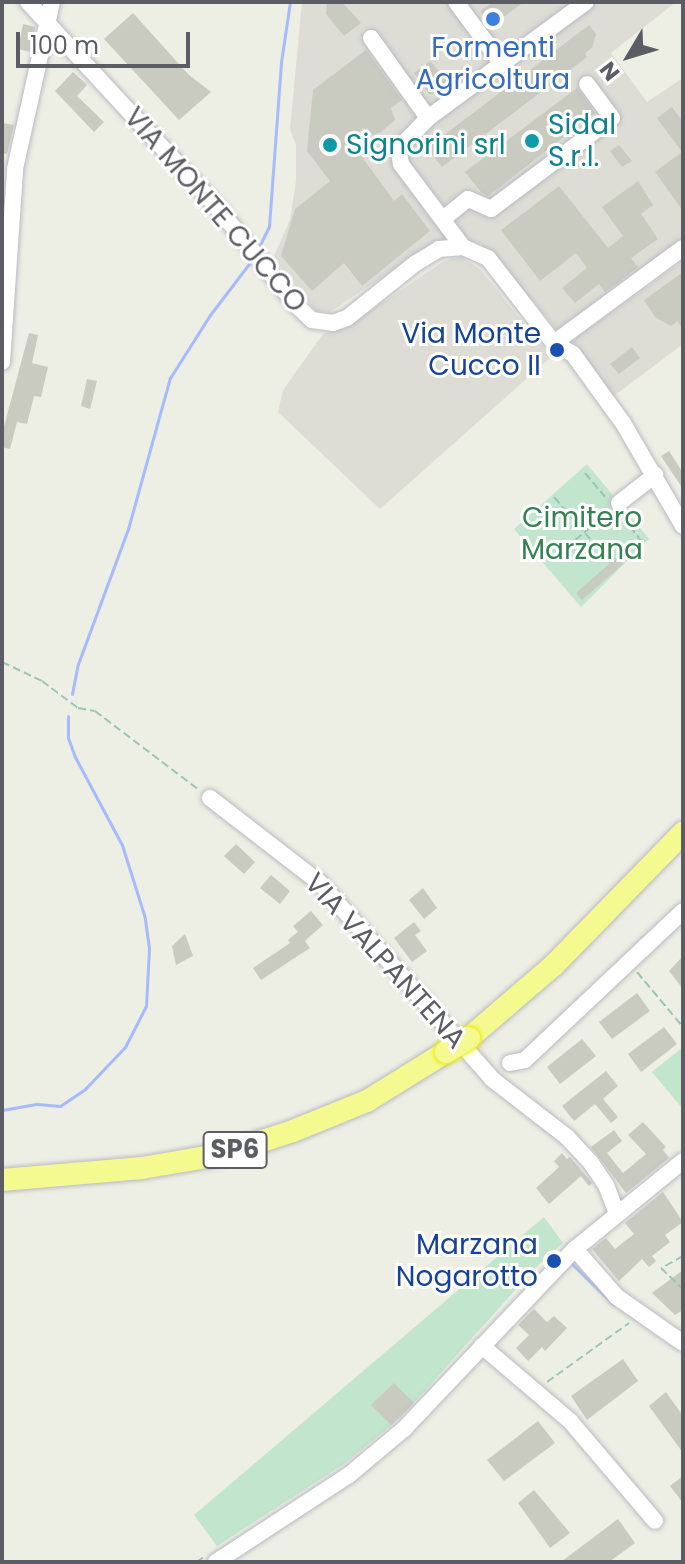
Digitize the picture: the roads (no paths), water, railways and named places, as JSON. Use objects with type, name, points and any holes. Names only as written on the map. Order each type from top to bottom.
[{"type":"highway","name":"SP6","points":[[2,1180],[142,1168],[223,1154],[293,1131],[367,1101],[469,1038],[554,965],[683,833]]},
{"type":"street","points":[[28,2],[45,23]]},
{"type":"street","points":[[3,356],[15,169],[52,2]]},
{"type":"street","points":[[456,2],[502,64]]},
{"type":"street","points":[[586,2],[428,118],[399,153],[401,164],[463,247],[492,262],[554,343],[573,354],[655,475],[683,526]]},
{"type":"street","name":"VIA MONTE CUCCO","points":[[45,23],[217,207],[297,306],[312,320],[333,323],[347,318],[431,252],[463,247]]},
{"type":"street","points":[[371,38],[428,118]]},
{"type":"street","points":[[443,219],[468,199],[491,209],[612,118],[587,84]]},
{"type":"street","points":[[554,343],[683,248]]},
{"type":"street","points":[[619,503],[655,475]]},
{"type":"street","name":"VIA VALPANTENA","points":[[210,798],[320,883],[492,1079],[567,1137],[591,1163],[606,1185],[617,1213]]},
{"type":"street","points":[[510,1063],[525,1060],[586,998],[683,911]]},
{"type":"street","points":[[212,1558],[349,1475],[404,1429],[575,1249],[683,1161]]},
{"type":"street","points":[[575,1249],[617,1297],[683,1343]]},
{"type":"street","points":[[482,1346],[570,1421],[655,1521]]},
{"type":"waterway","points":[[258,249],[269,226],[281,62],[290,2]]},
{"type":"waterway","points":[[72,694],[78,664],[128,529],[170,378],[210,315],[251,261]]},
{"type":"waterway","points":[[2,1110],[37,1104],[60,1106],[85,1089],[125,1047],[146,1006],[149,948],[145,918],[122,845],[75,757],[68,738],[68,716]]},
{"type":"waterway","points":[[570,1262],[613,1304]]},
{"type":"place","name":"Formenti Agricoltura","points":[[493,19]]},
{"type":"place","name":"Sidal S.r.l.","points":[[532,141]]},
{"type":"place","name":"Signorini srl","points":[[330,145]]},
{"type":"place","name":"Via Monte Cucco II","points":[[557,350]]},
{"type":"place","name":"Marzana Nogarotto","points":[[554,1261]]},
{"type":"park label","name":"Cimitero Marzana","points":[[582,534]]}]
